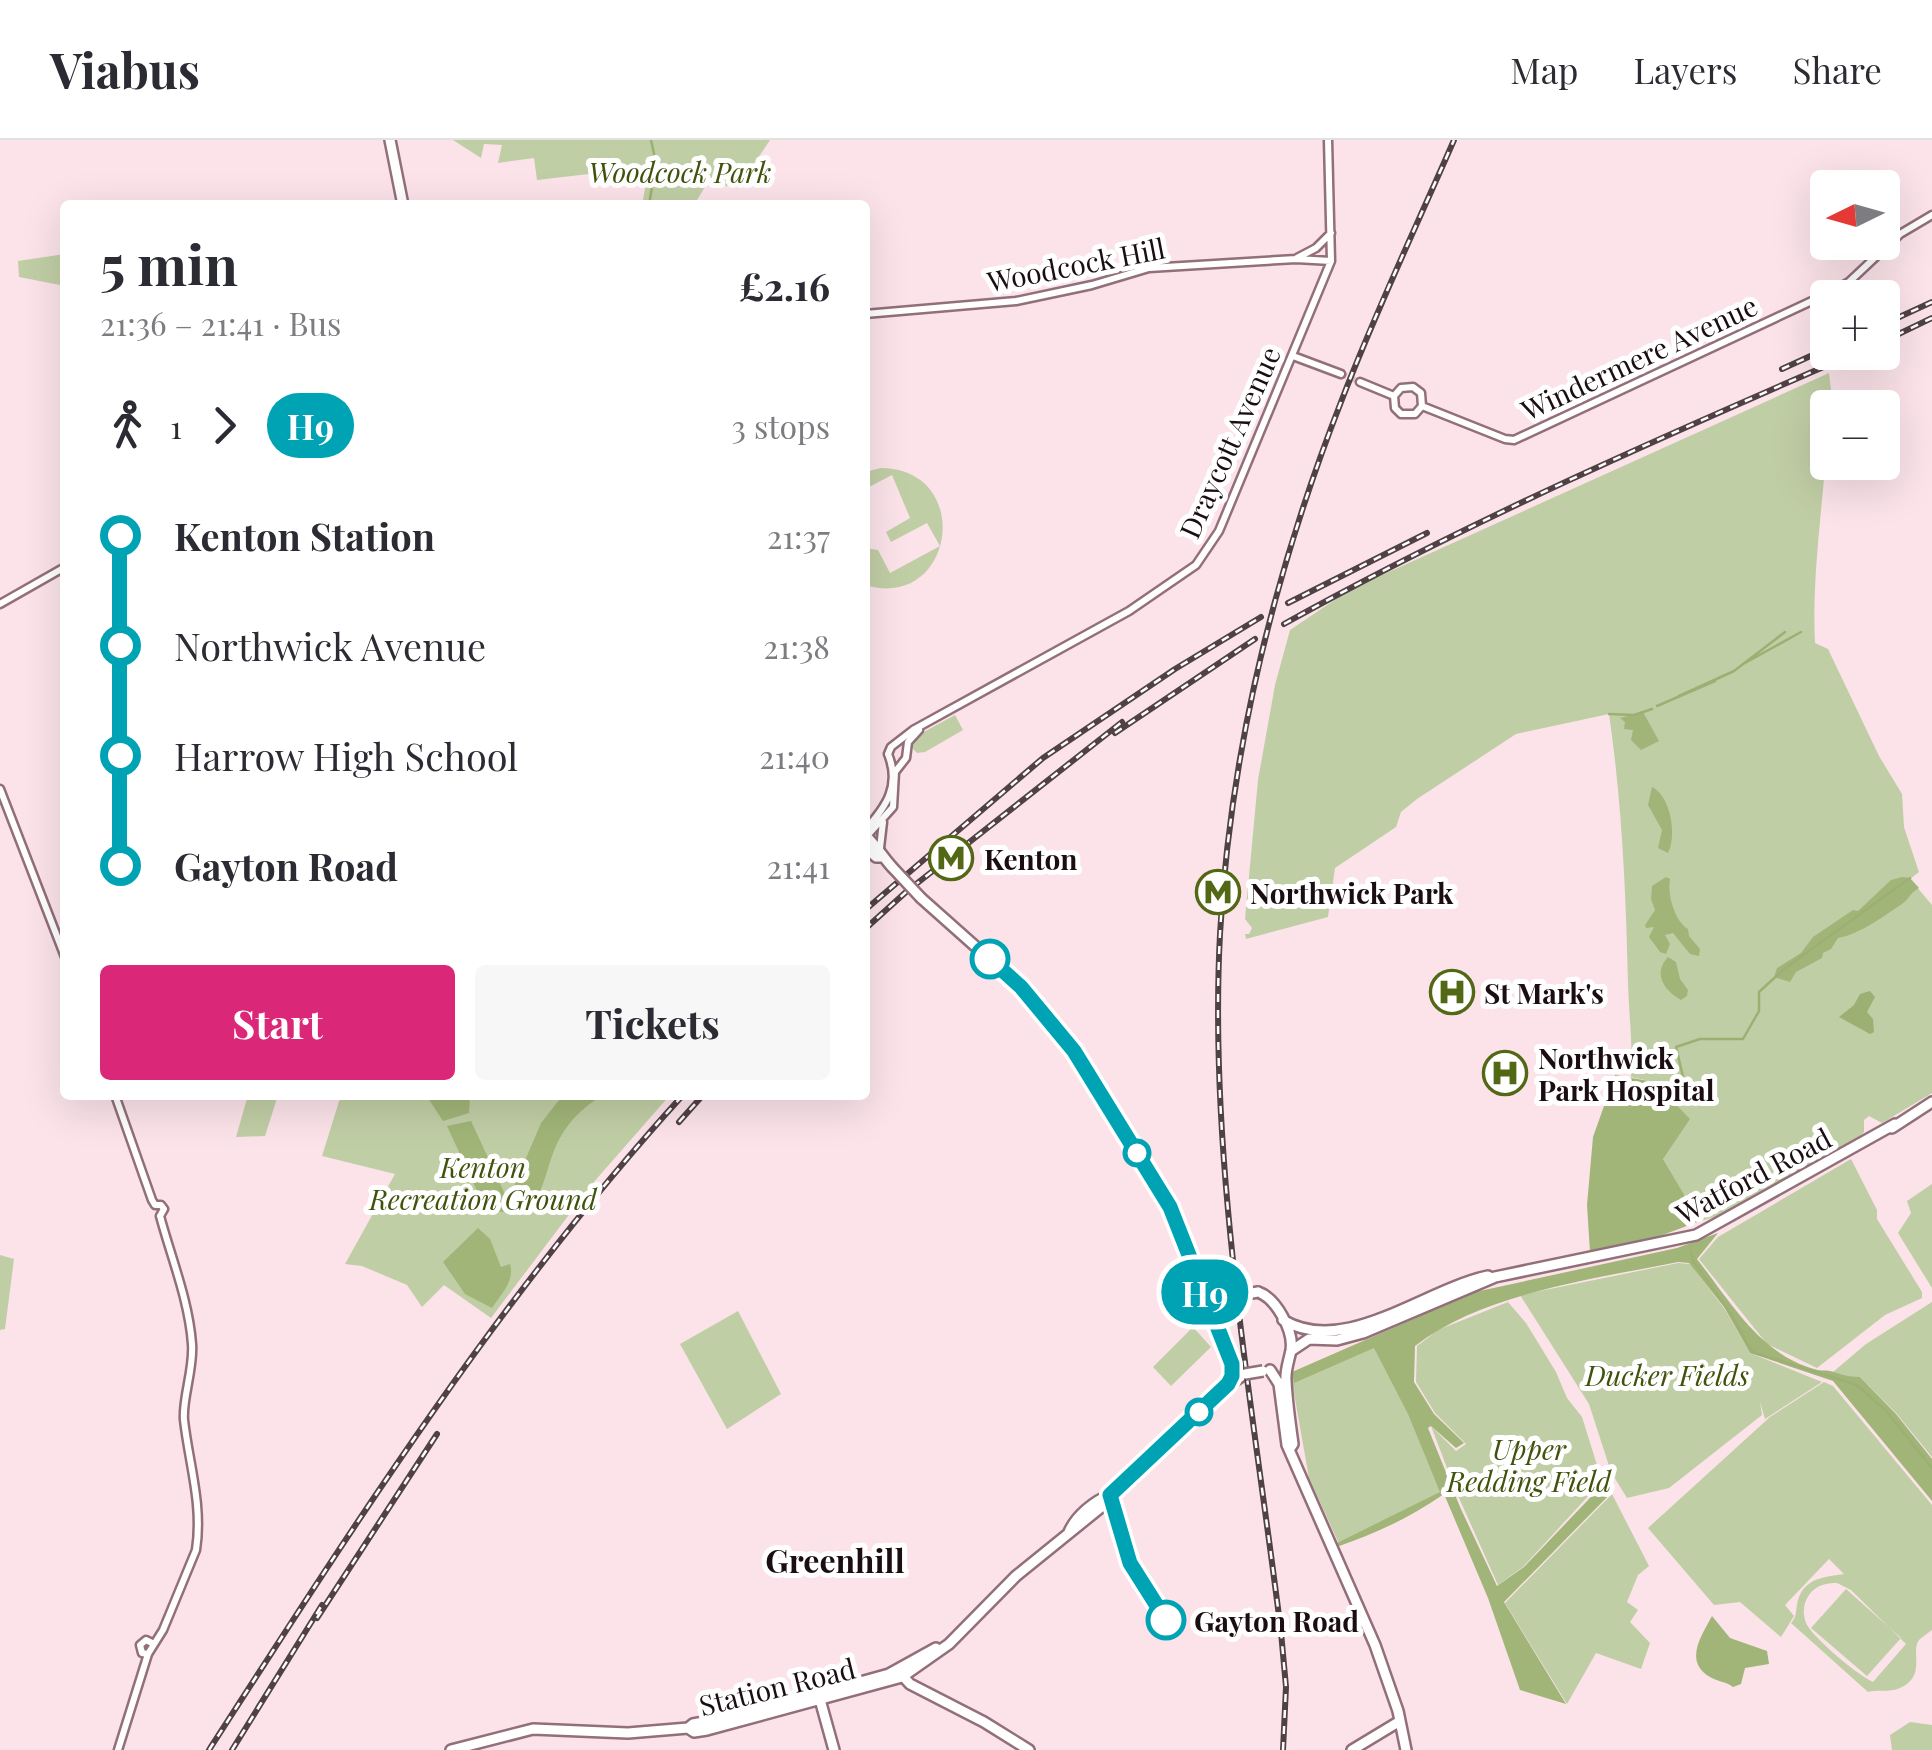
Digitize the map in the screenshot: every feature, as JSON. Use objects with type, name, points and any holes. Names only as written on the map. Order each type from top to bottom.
[{"type":"main road","points":[[390,140],[402,200]]},
{"type":"main road","points":[[870,846],[876,856],[881,853],[921,898],[1021,987],[1074,1051],[1170,1207],[1232,1364],[1228,1384]]},
{"type":"main road","name":"Watford Road","points":[[1289,1355],[1309,1339],[1336,1340],[1364,1333],[1492,1278],[1696,1235],[1932,1102]]},
{"type":"main road","name":"Watford Road","points":[[1283,1320],[1307,1331],[1340,1333],[1469,1280],[1492,1278]]},
{"type":"main road","points":[[1205,1288],[1228,1297],[1258,1292],[1267,1295],[1283,1320],[1289,1355],[1285,1376],[1294,1444],[1291,1447]]},
{"type":"main road","points":[[1216,1320],[1219,1307],[1228,1297]]},
{"type":"main road","points":[[1232,1364],[1244,1374],[1266,1371],[1289,1355]]},
{"type":"main road","points":[[1266,1371],[1278,1384],[1283,1424],[1300,1478],[1363,1614],[1400,1721],[1406,1750]]},
{"type":"main road","name":"Station Road","points":[[451,1750],[533,1729],[628,1733],[688,1728],[900,1674],[951,1639],[1020,1580],[1023,1572],[1069,1532],[1073,1523],[1100,1498],[1110,1495],[1228,1384],[1244,1374]]},
{"type":"main road","points":[[900,1674],[1029,1750]]},
{"type":"main road","points":[[823,1696],[831,1717],[828,1722],[834,1750]]},
{"type":"main road","points":[[1352,1750],[1400,1721]]},
{"type":"street","points":[[1328,140],[1332,261]]},
{"type":"street","name":"Windermere Avenue","points":[[1360,382],[1394,396],[1401,388],[1413,387],[1421,393],[1422,406],[1514,440],[1829,294],[1849,282],[1900,234],[1932,215]]},
{"type":"street","points":[[1296,259],[1316,248],[1332,232]]},
{"type":"street","name":"Woodcock Hill","points":[[870,314],[1016,300],[1092,285],[1149,268],[1296,259],[1332,261]]},
{"type":"street","name":"Draycott Avenue","points":[[901,746],[906,758],[895,762],[888,751],[901,746],[920,729],[1129,612],[1196,565],[1219,531],[1332,261]]},
{"type":"street","points":[[1294,356],[1341,374]]},
{"type":"street","points":[[1394,396],[1395,408],[1401,414],[1415,414],[1422,406]]},
{"type":"street","points":[[0,604],[60,570]]},
{"type":"street","points":[[870,833],[884,821],[895,801],[895,762]]},
{"type":"street","points":[[870,830],[889,801],[895,762]]},
{"type":"street","points":[[0,789],[60,944]]},
{"type":"street","points":[[881,853],[884,821]]},
{"type":"street","points":[[117,1100],[155,1205],[164,1207],[160,1216],[192,1343],[184,1417],[197,1484],[198,1538],[163,1630],[148,1654],[118,1750]]},
{"type":"green space","name":"Woodcock Park","points":[[453,140],[770,140],[738,188],[708,182],[697,200],[643,200],[649,167],[537,180],[534,158],[498,163],[502,145],[484,144],[481,158]]},
{"type":"green space","points":[[60,255],[60,285],[19,277],[18,261]]},
{"type":"green space","name":"Northwick Park","points":[[1829,373],[1831,390],[1810,390],[1810,480],[1824,480],[1815,584],[1815,643],[1828,649],[1879,756],[1902,794],[1904,827],[1919,872],[1910,879],[1932,905],[1932,1093],[1882,1123],[1869,1116],[1860,1136],[1715,1217],[1700,1221],[1663,1159],[1654,1082],[1631,1077],[1623,849],[1609,714],[1516,734],[1417,799],[1401,812],[1396,827],[1335,868],[1328,917],[1246,939],[1245,934],[1252,928],[1245,919],[1258,780],[1275,685],[1290,630],[1351,589]]},
{"type":"green space","points":[[881,468],[911,474],[931,490],[941,513],[939,545],[927,523],[891,542],[886,532],[910,518],[892,475],[870,486],[870,471]]},
{"type":"green space","points":[[939,547],[919,578],[895,588],[870,586],[870,549],[878,550],[890,573]]},
{"type":"green space","points":[[1643,712],[1659,741],[1641,750],[1631,740],[1633,730],[1624,729],[1625,722],[1620,718]]},
{"type":"green space","points":[[955,715],[963,730],[925,752],[913,749],[912,744],[920,734]]},
{"type":"green space","points":[[1652,787],[1668,807],[1672,837],[1668,853],[1658,848],[1662,830],[1648,805]]},
{"type":"green space","points":[[1666,877],[1670,879],[1673,908],[1700,949],[1699,956],[1690,954],[1673,933],[1665,935],[1670,944],[1666,954],[1649,937],[1654,927],[1645,925],[1655,910],[1652,886]]},
{"type":"green space","points":[[1910,878],[1919,888],[1902,904],[1863,929],[1838,938],[1822,958],[1796,972],[1790,982],[1774,977],[1777,968],[1801,953],[1813,937],[1853,910],[1858,911],[1891,880]]},
{"type":"green space","points":[[1668,957],[1676,962],[1680,979],[1688,990],[1681,1000],[1662,981],[1661,969]]},
{"type":"green space","points":[[1615,1075],[1654,1082],[1690,1119],[1663,1159],[1700,1221],[1652,1239],[1590,1252],[1587,1205],[1593,1137]]},
{"type":"green space","points":[[247,1100],[276,1100],[265,1136],[236,1137]]},
{"type":"green space","name":"Kenton Recreation Ground","points":[[339,1100],[666,1100],[593,1183],[491,1318],[444,1285],[422,1307],[407,1285],[362,1266],[345,1264],[395,1174],[322,1156]]},
{"type":"green space","points":[[429,1100],[470,1100],[469,1113],[443,1121]]},
{"type":"green space","points":[[559,1100],[596,1100],[565,1130],[532,1203],[511,1212],[494,1211],[477,1191],[447,1126],[471,1121],[505,1194],[512,1191],[541,1123]]},
{"type":"green space","points":[[1851,1159],[1877,1210],[1877,1219],[1922,1298],[1885,1315],[1817,1368],[1767,1344],[1699,1259],[1718,1237]]},
{"type":"green space","points":[[1932,1184],[1932,1288],[1898,1233],[1911,1213],[1907,1201]]},
{"type":"green space","points":[[478,1228],[490,1239],[501,1267],[510,1264],[509,1282],[492,1308],[465,1294],[443,1262]]},
{"type":"green space","points":[[1718,1233],[1697,1259],[1734,1308],[1762,1339],[1795,1362],[1816,1370],[1860,1377],[1932,1459],[1932,1501],[1833,1381],[1750,1353],[1724,1307],[1689,1263],[1540,1290],[1473,1313],[1415,1346],[1414,1382],[1434,1414],[1464,1443],[1456,1448],[1431,1426],[1428,1428],[1497,1586],[1524,1567],[1609,1478],[1614,1490],[1504,1602],[1566,1704],[1520,1690],[1488,1598],[1444,1494],[1380,1530],[1339,1546],[1337,1543],[1440,1492],[1408,1414],[1374,1348],[1294,1383],[1292,1372],[1475,1292],[1677,1248]]},
{"type":"green space","points":[[0,1255],[14,1259],[5,1329],[0,1330]]},
{"type":"green space","name":"Ducker Fields","points":[[1678,1263],[1690,1264],[1724,1308],[1750,1353],[1822,1382],[1765,1419],[1760,1402],[1762,1415],[1669,1488],[1627,1498],[1611,1472],[1589,1404],[1520,1295]]},
{"type":"green space","name":"Upper Redding Field","points":[[1508,1302],[1526,1323],[1567,1398],[1582,1417],[1602,1481],[1523,1567],[1498,1585],[1431,1426],[1456,1451],[1466,1444],[1435,1413],[1416,1382],[1417,1346],[1438,1330]]},
{"type":"green space","points":[[1932,1302],[1932,1457],[1860,1377],[1833,1372],[1866,1344]]},
{"type":"green space","points":[[738,1311],[781,1394],[727,1429],[680,1344]]},
{"type":"green space","points":[[1193,1327],[1211,1347],[1171,1386],[1153,1367]]},
{"type":"green space","points":[[1379,1340],[1443,1492],[1340,1546],[1309,1478],[1291,1376]]},
{"type":"green space","points":[[1824,1382],[1833,1386],[1932,1505],[1932,1630],[1919,1640],[1916,1671],[1900,1688],[1868,1692],[1791,1623],[1796,1615],[1801,1592],[1806,1587],[1817,1580],[1844,1574],[1829,1559],[1785,1605],[1794,1616],[1781,1637],[1740,1602],[1714,1605],[1648,1528],[1770,1417]],"holes":[[[1837,1583],[1851,1590],[1906,1644],[1873,1682],[1827,1647],[1804,1617],[1807,1598],[1818,1587]]]},
{"type":"green space","points":[[1612,1494],[1649,1566],[1638,1575],[1627,1602],[1638,1610],[1630,1622],[1650,1643],[1641,1669],[1596,1653],[1567,1704],[1505,1603]]},
{"type":"green space","points":[[1846,1589],[1901,1638],[1867,1676],[1811,1628]]},
{"type":"green space","points":[[1712,1616],[1730,1638],[1767,1651],[1769,1664],[1745,1668],[1741,1684],[1733,1687],[1702,1671],[1697,1648]]},
{"type":"green space","points":[[1910,1722],[1932,1725],[1932,1750],[1892,1750],[1890,1735]]},
{"type":"shaded area","points":[[1870,991],[1875,997],[1867,1012],[1873,1019],[1874,1032],[1870,1034],[1839,1017],[1860,994]]},
{"type":"waterway","points":[[650,200],[656,163],[651,140]]},
{"type":"waterway","points":[[1679,696],[1734,671],[1785,632]]},
{"type":"waterway","points":[[1745,663],[1801,632]]},
{"type":"waterway","points":[[1657,706],[1715,681]]},
{"type":"waterway","points":[[1609,714],[1634,715],[1652,709]]},
{"type":"waterway","points":[[1670,1095],[1684,1081],[1676,1047],[1700,1039],[1743,1039],[1759,1011],[1759,992],[1784,969],[1910,878]]},
{"type":"waterway","points":[[1691,1252],[1752,1352],[1857,1385],[1885,1410],[1932,1468]]},
{"type":"tunnel","points":[[1341,374],[1360,382]]},
{"type":"railway","points":[[1283,1750],[1286,1687],[1281,1632],[1246,1372],[1221,1107],[1218,1020],[1225,866],[1245,730],[1296,531],[1354,369],[1454,140]]},
{"type":"railway","points":[[1900,317],[1932,302]]},
{"type":"railway","points":[[1900,333],[1932,318]]},
{"type":"railway","points":[[1782,369],[1810,356]]},
{"type":"railway","points":[[1284,624],[1496,515],[1817,370]]},
{"type":"railway","points":[[1288,603],[1427,533]]},
{"type":"railway","points":[[870,906],[1043,758],[1175,669],[1261,617]]},
{"type":"railway","points":[[1115,733],[1255,639]]},
{"type":"railway","points":[[870,924],[1122,722]]},
{"type":"railway","points":[[209,1750],[375,1496],[492,1330],[616,1171],[679,1100]]},
{"type":"railway","points":[[679,1122],[699,1100]]},
{"type":"railway","points":[[317,1618],[437,1434]]},
{"type":"railway","points":[[232,1750],[322,1605]]},
{"type":"bus line","name":"H9","points":[[990,959],[1047,1015],[1074,1051],[1163,1194],[1205,1288],[1211,1314],[1232,1364],[1228,1384],[1110,1495],[1130,1563],[1166,1620]]},
{"type":"place","name":"Kenton","points":[[951,858]]},
{"type":"place","name":"Northwick Park","points":[[1218,892]]},
{"type":"place","name":"St Mark's","points":[[1452,992]]},
{"type":"place","name":"Northwick Park Hospital","points":[[1505,1073]]},
{"type":"place","name":"Gayton Road","points":[[1166,1620]]},
{"type":"district","name":"Greenhill","points":[[835,1559]]}]
